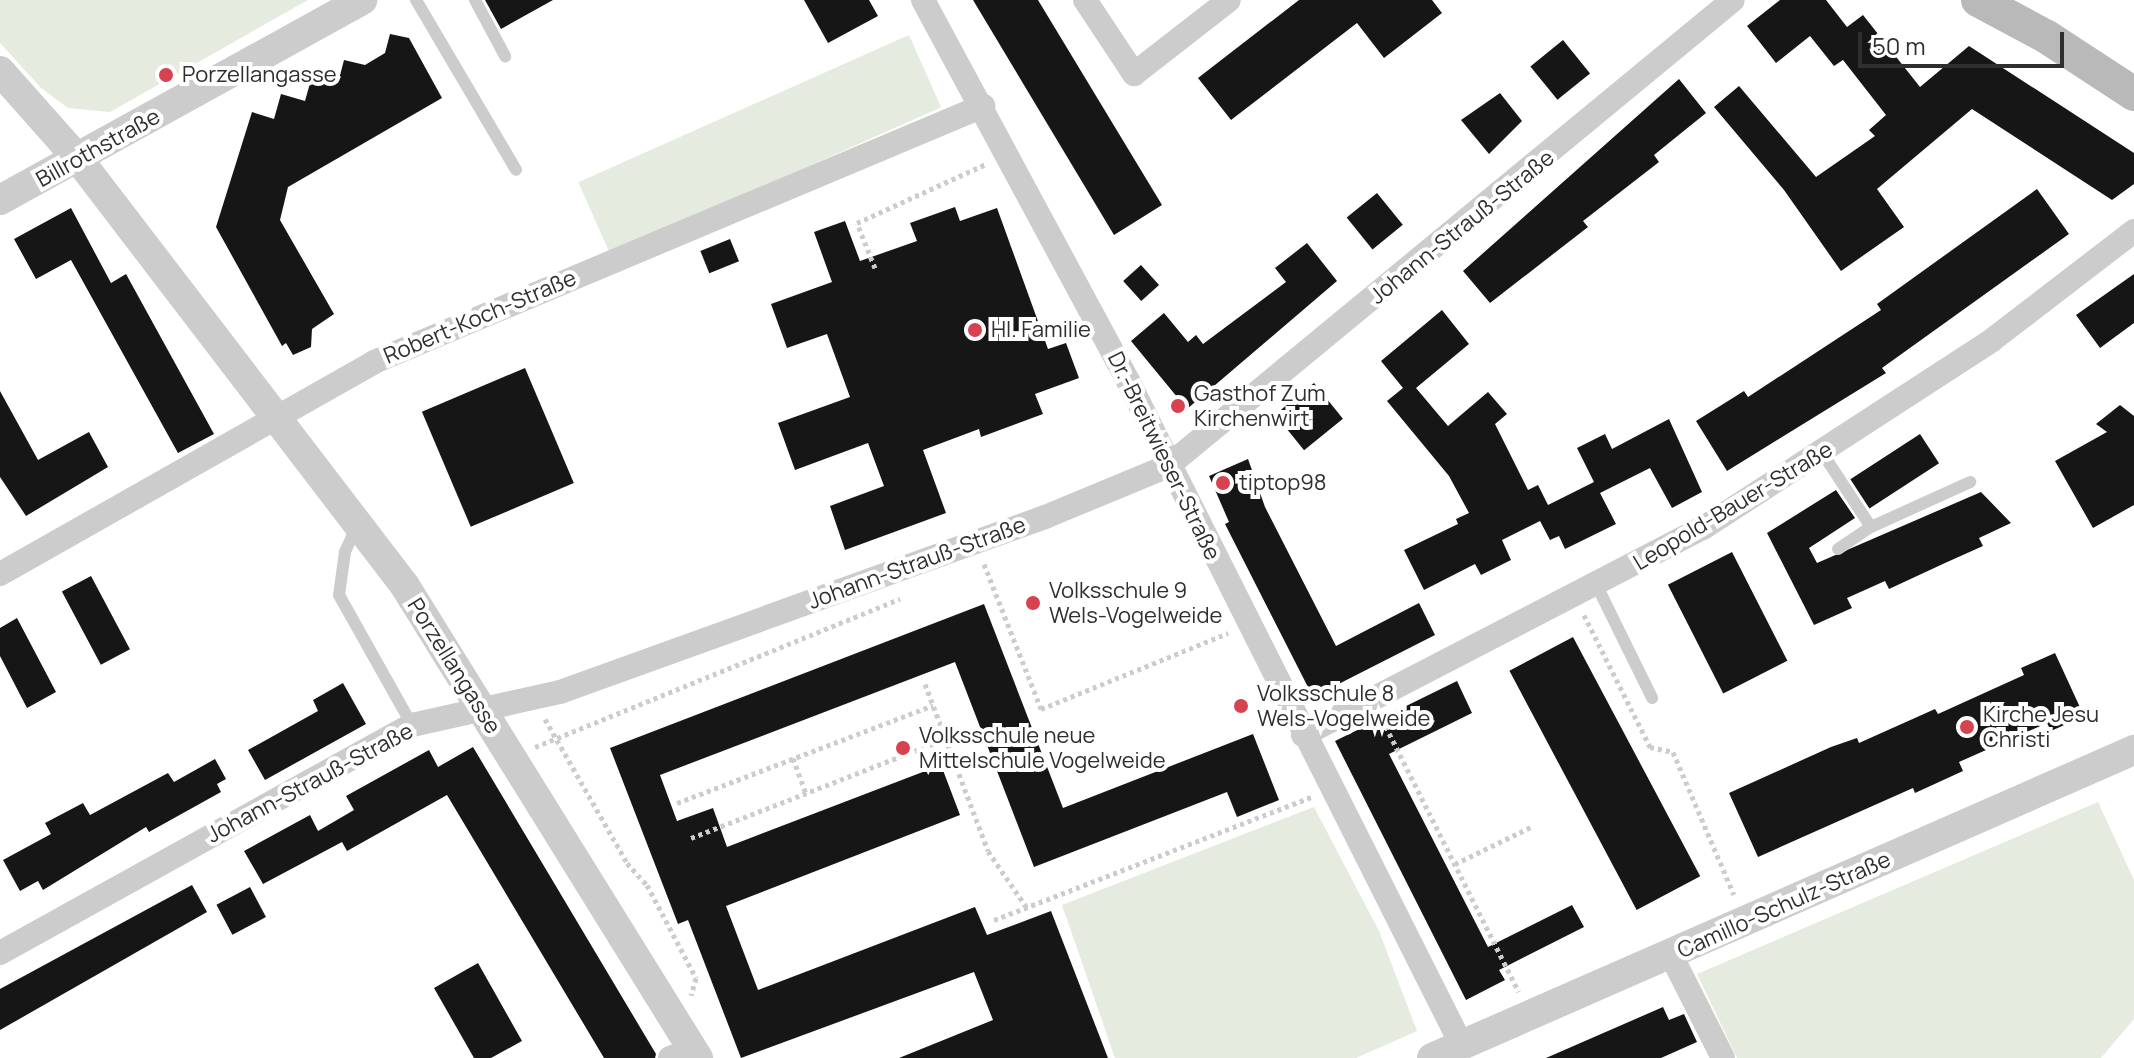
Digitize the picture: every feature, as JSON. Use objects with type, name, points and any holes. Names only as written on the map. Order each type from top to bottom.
[{"type":"main road","points":[[1978,0],[2047,37],[2134,94]]},
{"type":"street","name":"Billrothstraße","points":[[0,200],[79,160],[362,0]]},
{"type":"street","name":"Dr.-Breitwieser-Straße","points":[[923,0],[1008,154],[1462,1046]]},
{"type":"street","points":[[1085,0],[1134,74],[1229,0]]},
{"type":"street","name":"Johann-Strauß-Straße","points":[[0,953],[412,725],[534,697],[975,542],[1168,466],[1733,0]]},
{"type":"street","name":"Porzellangasse","points":[[0,71],[79,160],[280,418],[405,586],[687,1055]]},
{"type":"street","name":"Robert-Koch-Straße","points":[[0,574],[374,362],[983,106]]},
{"type":"street","name":"Leopold-Bauer-Straße","points":[[1303,735],[1597,586],[1823,454],[1992,340],[2134,231]]},
{"type":"street","name":"Camillo-Schulz-Straße","points":[[1432,1058],[2134,750]]},
{"type":"street","points":[[1671,955],[1723,1058]]},
{"type":"lane","points":[[416,0],[516,170]]},
{"type":"lane","points":[[475,0],[505,56]]},
{"type":"lane","points":[[1823,454],[1871,527]]},
{"type":"lane","points":[[1838,549],[1871,527],[1970,482]]},
{"type":"lane","points":[[357,525],[345,552],[339,595],[412,725]]},
{"type":"lane","points":[[1597,586],[1652,698]]},
{"type":"path","points":[[875,268],[857,223],[1008,154]]},
{"type":"path","points":[[975,542],[1041,709],[1247,625]]},
{"type":"path","points":[[1574,597],[1650,747],[1673,752],[1746,922]]},
{"type":"path","points":[[510,758],[902,598]]},
{"type":"path","points":[[925,684],[988,851],[1027,908]]},
{"type":"path","points":[[534,697],[554,739],[627,863],[647,885],[696,978],[690,1001]]},
{"type":"path","points":[[1372,700],[1531,1016]]},
{"type":"path","points":[[677,803],[933,705]]},
{"type":"path","points":[[691,838],[945,739]]},
{"type":"path","points":[[793,758],[806,793]]},
{"type":"path","points":[[994,920],[1331,790]]},
{"type":"path","points":[[1455,864],[1533,826]]},
{"type":"shaded area","points":[[0,0],[308,0],[110,112],[68,108],[41,88],[0,43]]},
{"type":"shaded area","points":[[909,35],[941,107],[610,254],[578,182]]},
{"type":"shaded area","points":[[2098,802],[2134,880],[2134,1019],[2101,1058],[1737,1058],[1697,974]]},
{"type":"shaded area","points":[[1314,807],[1379,931],[1417,1031],[1356,1058],[1115,1058],[1062,905]]},
{"type":"building","points":[[485,0],[553,0],[501,29]]},
{"type":"building","points":[[804,0],[869,0],[878,16],[828,43]]},
{"type":"building","points":[[973,0],[1038,0],[1162,205],[1114,235]]},
{"type":"building","points":[[1299,0],[1432,0],[1442,13],[1384,58],[1357,23],[1231,120],[1198,78]]},
{"type":"building","points":[[1780,0],[1826,0],[1847,27],[1863,15],[1920,87],[1969,46],[2134,153],[2134,184],[2112,200],[1972,109],[1877,189],[1904,227],[1841,271],[1784,190],[1714,107],[1739,86],[1816,177],[1875,136],[1869,130],[1886,115],[1843,60],[1834,66],[1810,36],[1776,63],[1747,26]]},
{"type":"building","points":[[390,34],[409,38],[442,98],[288,187],[280,220],[334,314],[312,329],[311,347],[293,355],[286,343],[282,346],[216,227],[252,112],[274,119],[281,94],[305,101],[312,76],[338,83],[344,60],[365,65],[385,53]]},
{"type":"building","points":[[1563,40],[1590,73],[1557,100],[1530,66]]},
{"type":"building","points":[[1679,79],[1706,113],[1654,155],[1659,162],[1583,221],[1588,227],[1490,303],[1463,271]]},
{"type":"building","points":[[1500,93],[1522,121],[1489,154],[1461,120]]},
{"type":"building","points":[[2037,189],[2069,234],[1882,368],[1886,373],[1727,471],[1696,421],[1744,391],[1748,397],[1881,310],[1877,304]]},
{"type":"building","points":[[1377,193],[1403,225],[1372,249],[1347,218]]},
{"type":"building","points":[[955,207],[960,221],[997,208],[1048,349],[1066,343],[1079,378],[1035,394],[1043,414],[981,437],[979,429],[923,450],[946,513],[845,550],[830,506],[884,486],[868,443],[795,470],[778,423],[850,397],[827,334],[787,348],[771,304],[832,282],[814,232],[845,221],[860,261],[917,241],[910,223]]},
{"type":"building","points":[[71,208],[111,283],[126,274],[214,434],[178,453],[71,260],[36,279],[14,239]]},
{"type":"building","points":[[730,239],[739,261],[709,273],[700,251]]},
{"type":"building","points":[[1307,243],[1337,281],[1187,409],[1131,341],[1164,313],[1188,342],[1196,335],[1203,344],[1286,282],[1275,268]]},
{"type":"building","points":[[1141,265],[1159,285],[1141,301],[1123,281]]},
{"type":"building","points":[[2134,274],[2134,323],[2100,348],[2076,315]]},
{"type":"building","points":[[1442,310],[1469,344],[1416,388],[1448,426],[1488,392],[1507,414],[1495,424],[1528,490],[1538,485],[1548,505],[1594,482],[1577,448],[1605,434],[1612,449],[1669,419],[1702,492],[1672,508],[1650,468],[1600,493],[1616,524],[1565,549],[1559,536],[1550,540],[1540,521],[1502,540],[1511,560],[1481,575],[1475,564],[1424,590],[1404,550],[1458,524],[1456,519],[1469,513],[1449,476],[1387,401],[1403,388],[1381,361]]},
{"type":"building","points":[[525,368],[574,483],[471,527],[422,412]]},
{"type":"building","points":[[1314,383],[1343,419],[1304,450],[1275,414]]},
{"type":"building","points":[[0,391],[38,460],[89,432],[108,467],[26,516],[0,477]]},
{"type":"building","points":[[2120,405],[2134,416],[2134,505],[2093,528],[2055,461],[2107,432],[2096,424]]},
{"type":"building","points":[[1920,434],[1939,463],[1869,509],[1850,479]]},
{"type":"building","points":[[1248,459],[1265,507],[1336,646],[1419,603],[1435,635],[1313,697],[1225,524],[1229,522],[1209,476]]},
{"type":"building","points":[[1836,490],[1855,518],[1809,548],[1817,563],[1981,492],[2011,523],[1979,538],[1983,546],[1889,589],[1885,581],[1847,598],[1852,608],[1814,625],[1767,533]]},
{"type":"building","points":[[1732,552],[1787,661],[1723,693],[1668,585]]},
{"type":"building","points":[[91,576],[130,649],[101,665],[62,591]]},
{"type":"building","points":[[984,604],[1063,808],[1253,734],[1279,800],[1237,817],[1227,792],[1034,867],[955,662],[660,775],[677,821],[713,808],[727,847],[941,765],[960,815],[726,906],[758,990],[975,907],[987,935],[1051,911],[1108,1058],[899,1058],[993,1020],[974,972],[741,1058],[688,920],[678,924],[610,748]]},
{"type":"building","points":[[17,618],[56,692],[27,708],[0,656],[0,628]]},
{"type":"building","points":[[1573,637],[1700,876],[1637,910],[1509,671]]},
{"type":"building","points":[[2055,653],[2084,716],[2051,731],[2047,723],[1959,762],[1963,771],[1915,793],[1913,788],[1758,857],[1729,793],[1831,747],[1857,738],[1859,743],[1935,709],[1938,714],[2024,675],[2021,668]]},
{"type":"building","points":[[1457,681],[1472,713],[1389,754],[1488,947],[1572,905],[1584,927],[1499,970],[1505,980],[1466,1000],[1335,741]]},
{"type":"building","points":[[343,683],[366,724],[265,780],[248,750],[318,711],[313,700]]},
{"type":"building","points":[[473,747],[656,1054],[655,1058],[604,1058],[447,795],[347,851],[342,842],[263,884],[244,851],[310,815],[318,831],[354,810],[346,796],[429,750],[438,767]]},
{"type":"building","points":[[215,759],[226,779],[217,784],[221,792],[149,832],[146,827],[43,890],[38,881],[20,891],[3,860],[51,834],[45,823],[83,803],[90,815],[168,773],[174,782]]},
{"type":"building","points":[[192,885],[207,912],[0,1030],[0,989]]},
{"type":"building","points":[[250,887],[266,917],[232,935],[216,905]]},
{"type":"building","points":[[478,963],[522,1041],[491,1058],[474,1058],[434,988]]},
{"type":"building","points":[[1663,1007],[1669,1020],[1684,1014],[1697,1042],[1661,1058],[1546,1058]]},
{"type":"place","name":"Porzellangasse","points":[[166,75]]},
{"type":"place","name":"Hl. Familie","points":[[975,330]]},
{"type":"place","name":"Gasthof Zum Kirchenwirt","points":[[1178,406]]},
{"type":"place","name":"tiptop98","points":[[1223,483]]},
{"type":"place","name":"Volksschule 9 Wels-Vogelweide","points":[[1033,603]]},
{"type":"place","name":"Volksschule 8 Wels-Vogelweide","points":[[1241,706]]},
{"type":"place","name":"Kirche Jesu Christi","points":[[1967,727]]},
{"type":"place","name":"Volksschule neue Mittelschule Vogelweide","points":[[903,748]]}]
